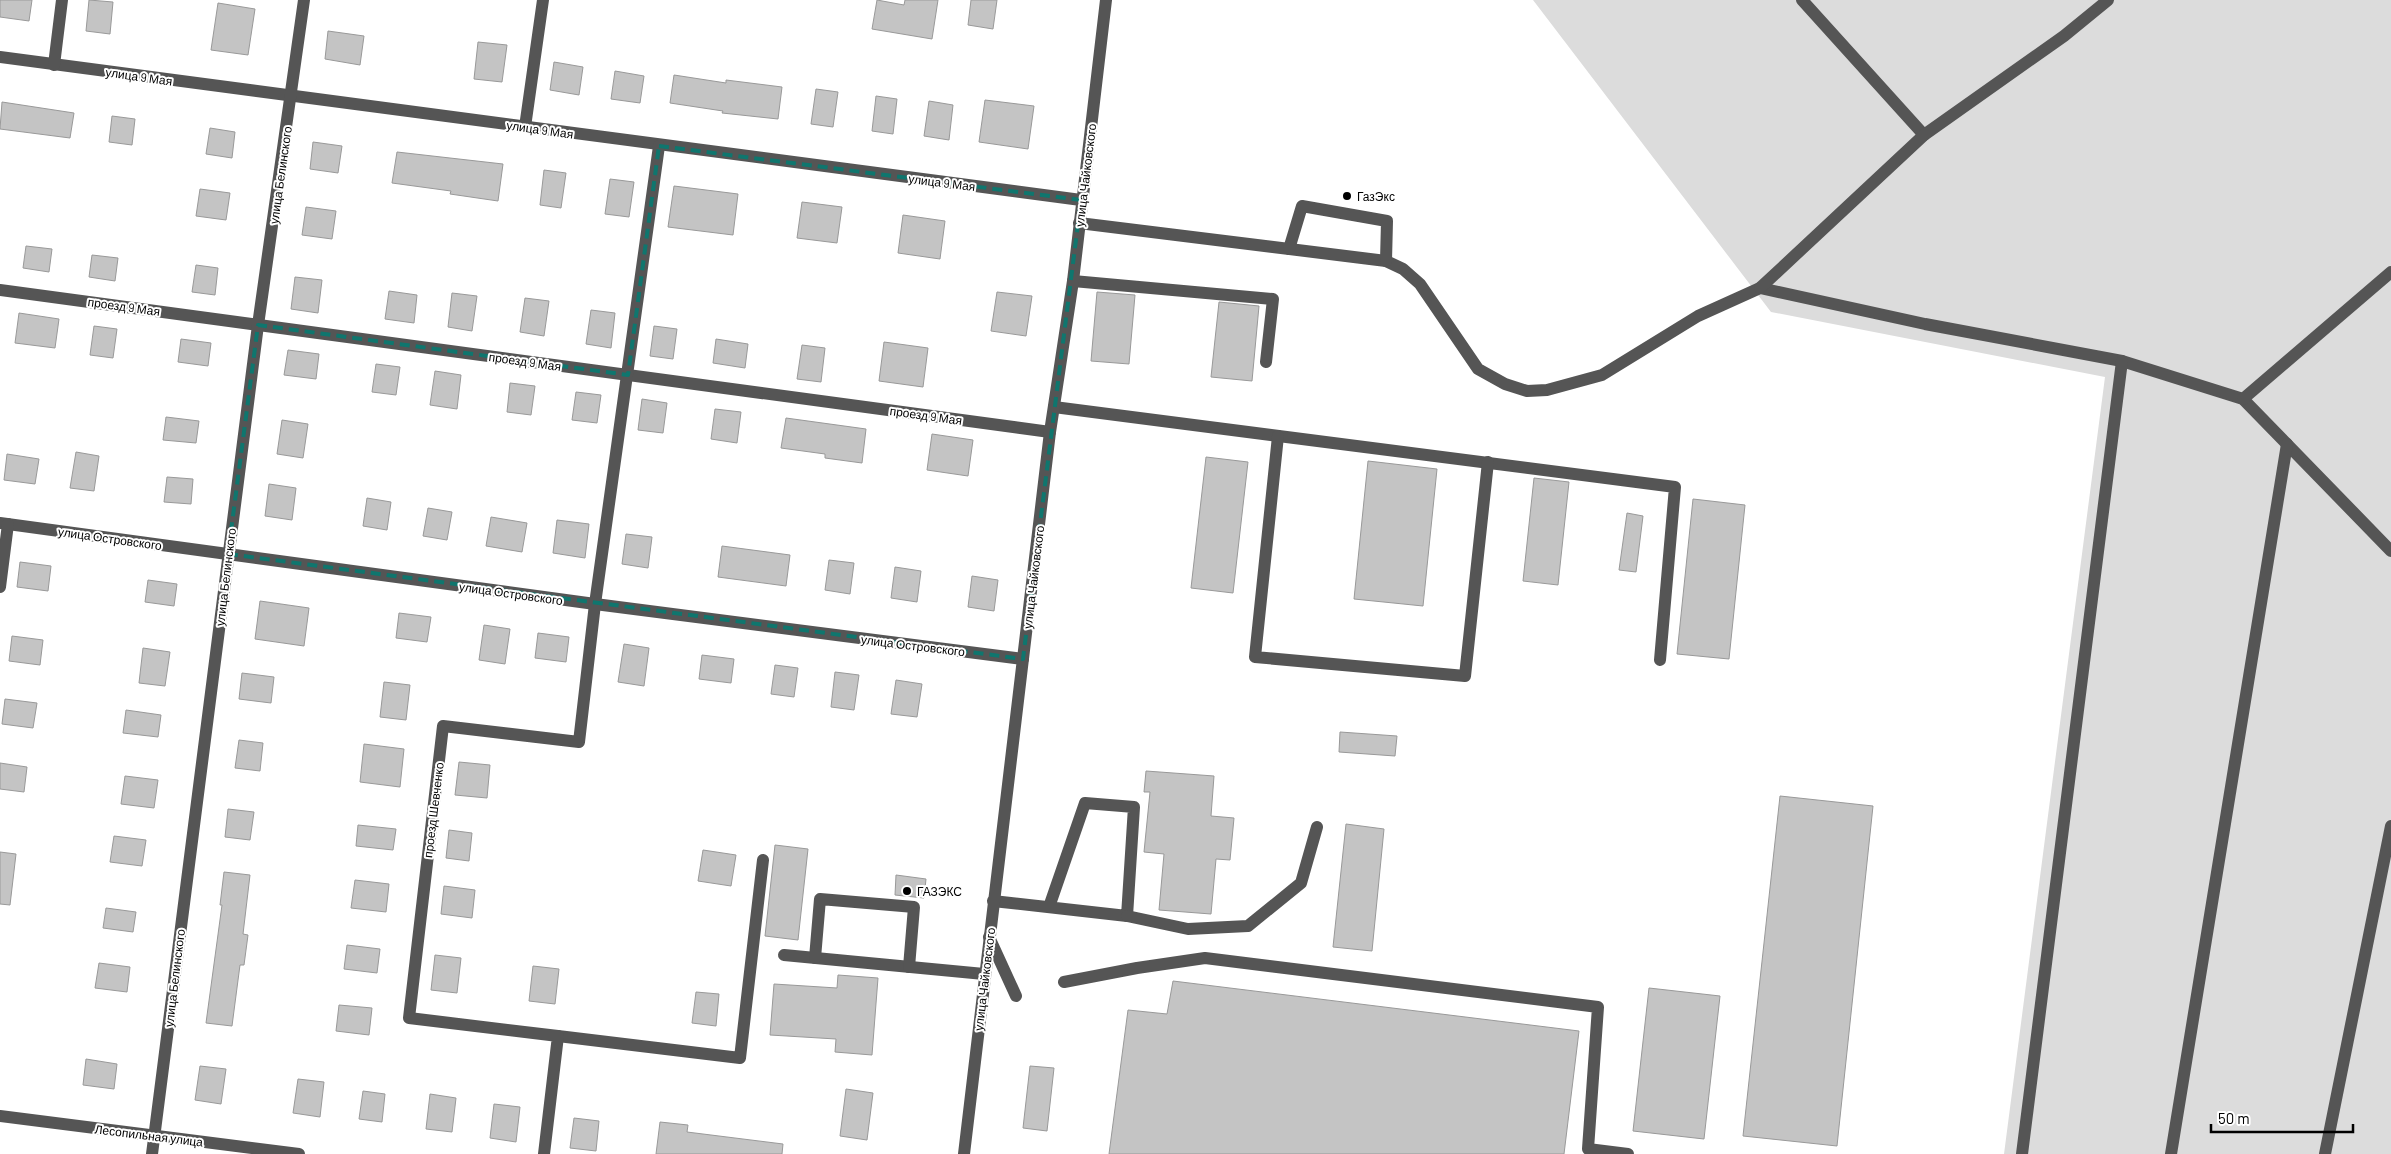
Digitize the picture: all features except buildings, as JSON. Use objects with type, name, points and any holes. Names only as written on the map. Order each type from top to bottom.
[{"type":"street","points":[[54,65],[62,0]]},
{"type":"street","name":"улица Белинского","points":[[152,1154],[258,325],[292,96],[304,0]]},
{"type":"street","points":[[525,127],[543,0]]},
{"type":"street","name":"улица Чайковского","points":[[964,1154],[988,935],[1106,0]]},
{"type":"street","points":[[1802,0],[1924,134]]},
{"type":"street","points":[[1079,223],[1386,261],[1403,270],[1420,284],[1478,369],[1505,384],[1528,390],[1548,390],[1602,374],[1698,316],[1760,288],[1924,134],[2064,36],[2108,0]]},
{"type":"street","name":"улица 9 Мая","points":[[0,58],[1081,200]]},
{"type":"street","points":[[595,604],[659,146]]},
{"type":"street","points":[[1289,250],[1302,206],[1386,221],[1386,261]]},
{"type":"street","points":[[2243,400],[2391,272]]},
{"type":"street","points":[[1072,281],[1273,299],[1266,362]]},
{"type":"street","points":[[1760,288],[1925,324],[2122,361],[2243,400],[2391,552]]},
{"type":"street","name":"проезд 9 Мая","points":[[0,290],[1050,432]]},
{"type":"street","points":[[2022,1154],[2122,361]]},
{"type":"street","points":[[1054,407],[1675,486],[1660,660]]},
{"type":"street","points":[[1278,436],[1255,657],[1466,676],[1488,462]]},
{"type":"street","points":[[2171,1154],[2287,444]]},
{"type":"street","points":[[0,587],[4,523]]},
{"type":"street","name":"улица Островского","points":[[4,523],[595,604],[1023,659]]},
{"type":"street","name":"проезд Шевченко","points":[[595,604],[579,742],[443,726],[409,1018],[740,1058],[763,860]]},
{"type":"street","points":[[1049,907],[1085,803],[1134,807],[1127,916]]},
{"type":"street","points":[[2324,1154],[2391,826]]},
{"type":"street","points":[[993,901],[1127,916],[1188,929],[1248,926],[1301,883],[1317,827]]},
{"type":"street","points":[[814,958],[820,899],[914,907],[909,967]]},
{"type":"street","points":[[988,935],[1016,996]]},
{"type":"street","points":[[784,955],[984,974]]},
{"type":"street","points":[[1064,982],[1137,968],[1205,958],[1598,1007],[1588,1151],[1628,1154]]},
{"type":"street","points":[[544,1154],[558,1036]]},
{"type":"street","name":"Лесопильная улица","points":[[0,1116],[299,1154]]},
{"type":"highlighted area","points":[[659,146],[1081,200],[1023,659],[228,554],[258,325],[628,375]]},
{"type":"shaded area","points":[[1533,0],[2391,0],[2391,1154],[2004,1154],[2105,377],[1771,312]]},
{"type":"place","name":"ГазЭкс","points":[[1347,196]]},
{"type":"place","name":"ГАЗЭКС","points":[[907,891]]}]
